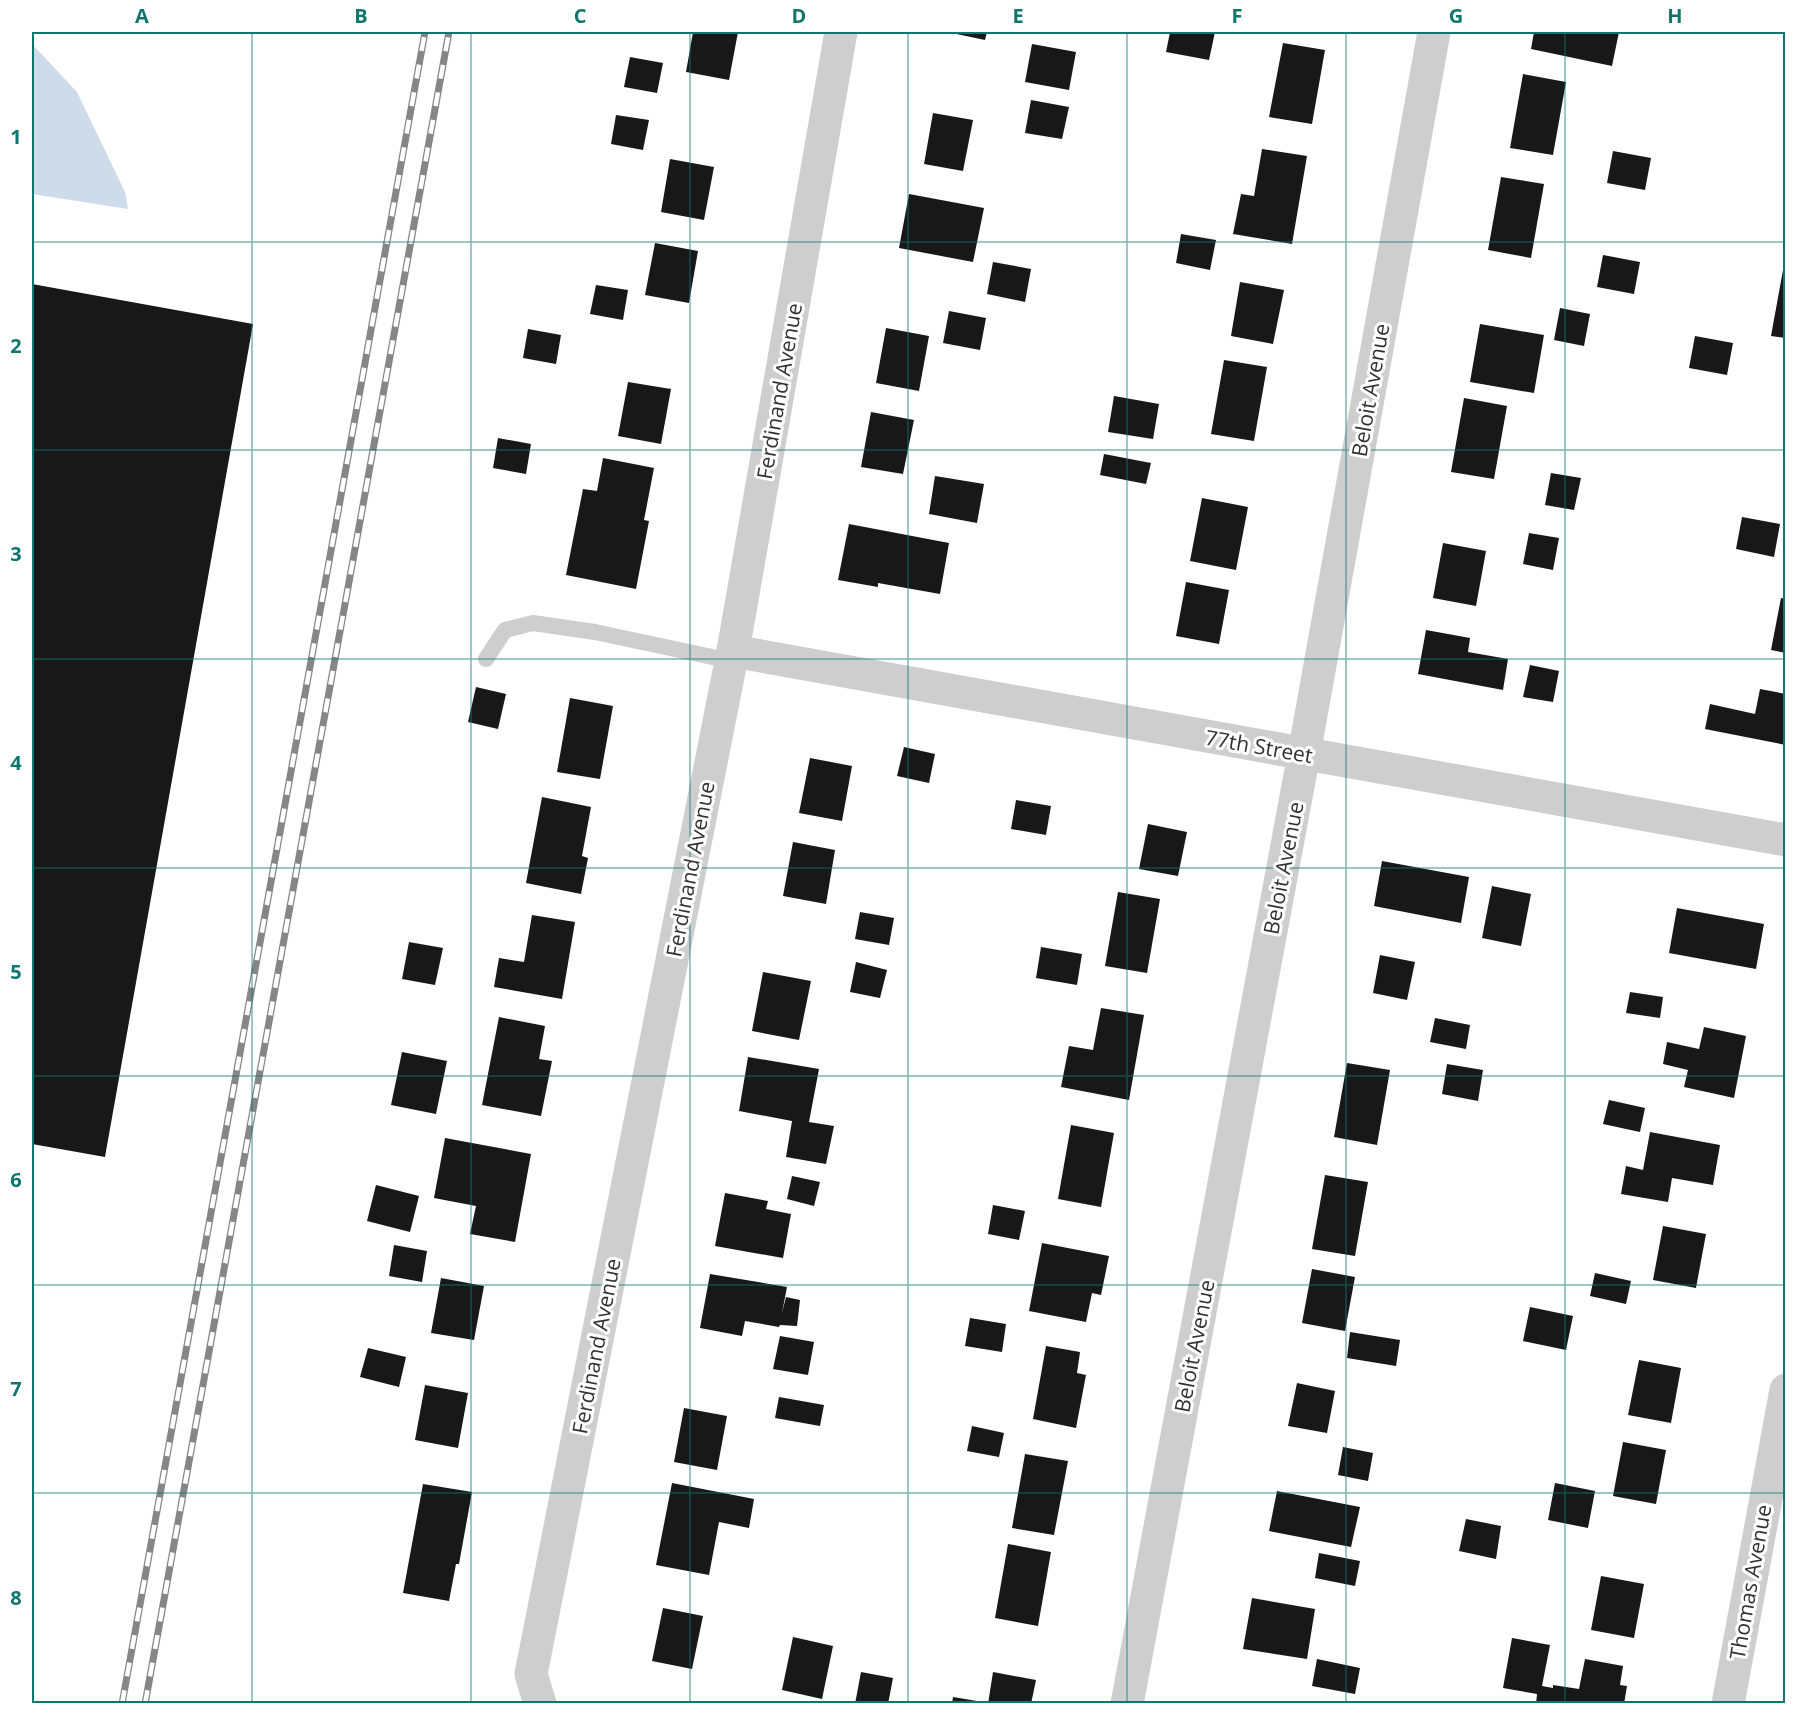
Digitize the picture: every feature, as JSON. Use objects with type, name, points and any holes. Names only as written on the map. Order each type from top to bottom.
[{"type":"street","name":"Ferdinand Avenue","points":[[540,1704],[531,1674],[732,656],[841,32]]},
{"type":"street","name":"Beloit Avenue","points":[[1127,1704],[1304,754],[1434,32]]},
{"type":"street","name":"77th Street","points":[[732,656],[1304,754],[1785,840]]},
{"type":"street","name":"Thomas Avenue","points":[[1728,1704],[1785,1390]]},
{"type":"lane","points":[[486,659],[505,630],[533,623],[732,656]]},
{"type":"water","points":[[32,44],[77,92],[125,192],[128,209],[32,194]]},
{"type":"building","points":[[693,32],[738,32],[729,80],[686,72]]},
{"type":"building","points":[[947,32],[987,32],[985,40]]},
{"type":"building","points":[[1170,32],[1215,32],[1209,60],[1166,52]]},
{"type":"building","points":[[1534,32],[1619,32],[1612,66],[1531,49]]},
{"type":"building","points":[[1283,43],[1325,50],[1312,124],[1269,117]]},
{"type":"building","points":[[1032,44],[1076,52],[1069,90],[1025,82]]},
{"type":"building","points":[[630,57],[663,63],[657,93],[624,87]]},
{"type":"building","points":[[1523,74],[1566,82],[1553,155],[1510,148]]},
{"type":"building","points":[[1031,100],[1069,107],[1062,139],[1025,133]]},
{"type":"building","points":[[933,113],[973,120],[963,171],[924,164]]},
{"type":"building","points":[[616,115],[649,120],[643,150],[611,144]]},
{"type":"building","points":[[1262,149],[1307,156],[1292,244],[1233,234],[1241,194],[1254,196]]},
{"type":"building","points":[[1613,151],[1651,158],[1645,190],[1607,183]]},
{"type":"building","points":[[670,159],[714,167],[704,220],[661,212]]},
{"type":"building","points":[[1501,177],[1544,184],[1531,258],[1488,250]]},
{"type":"building","points":[[909,194],[984,208],[973,262],[899,248]]},
{"type":"building","points":[[1181,234],[1216,240],[1210,270],[1176,263]]},
{"type":"building","points":[[655,243],[698,251],[689,303],[645,295]]},
{"type":"building","points":[[1603,255],[1640,262],[1634,294],[1597,287]]},
{"type":"building","points":[[993,262],[1031,269],[1025,302],[987,294]]},
{"type":"building","points":[[1783,270],[1786,271],[1786,338],[1771,336]]},
{"type":"building","points":[[1240,282],[1284,290],[1273,344],[1231,336]]},
{"type":"building","points":[[32,284],[253,324],[105,1157],[32,1144]]},
{"type":"building","points":[[596,285],[628,290],[623,320],[590,314]]},
{"type":"building","points":[[1560,308],[1590,314],[1584,346],[1554,340]]},
{"type":"building","points":[[949,311],[986,318],[980,350],[943,343]]},
{"type":"building","points":[[1480,324],[1544,335],[1534,393],[1470,382]]},
{"type":"building","points":[[886,328],[929,336],[919,391],[876,383]]},
{"type":"building","points":[[528,329],[561,335],[556,364],[523,358]]},
{"type":"building","points":[[1695,336],[1733,343],[1727,375],[1689,368]]},
{"type":"building","points":[[1224,360],[1267,367],[1254,441],[1211,434]]},
{"type":"building","points":[[628,382],[671,389],[661,444],[618,436]]},
{"type":"building","points":[[1114,396],[1159,404],[1153,439],[1108,432]]},
{"type":"building","points":[[1464,398],[1507,406],[1494,479],[1451,472]]},
{"type":"building","points":[[871,412],[914,420],[903,474],[861,467]]},
{"type":"building","points":[[498,438],[531,444],[526,474],[493,468]]},
{"type":"building","points":[[1104,454],[1151,463],[1146,484],[1100,475]]},
{"type":"building","points":[[603,458],[654,468],[644,520],[649,521],[636,589],[566,575],[583,489],[597,491]]},
{"type":"building","points":[[1551,473],[1581,478],[1574,510],[1545,505]]},
{"type":"building","points":[[935,476],[984,484],[977,523],[929,514]]},
{"type":"building","points":[[1202,498],[1248,507],[1236,570],[1190,561]]},
{"type":"building","points":[[1742,517],[1780,524],[1774,557],[1736,549]]},
{"type":"building","points":[[849,524],[949,543],[940,594],[878,583],[878,587],[838,580]]},
{"type":"building","points":[[1529,533],[1559,538],[1553,570],[1523,564]]},
{"type":"building","points":[[1443,543],[1486,551],[1476,606],[1433,598]]},
{"type":"building","points":[[1186,582],[1229,590],[1219,644],[1176,636]]},
{"type":"building","points":[[1781,598],[1786,599],[1786,653],[1771,650]]},
{"type":"building","points":[[1426,630],[1470,638],[1468,652],[1508,659],[1503,690],[1418,674]]},
{"type":"building","points":[[1530,665],[1559,671],[1553,702],[1523,697]]},
{"type":"building","points":[[476,687],[506,694],[498,729],[468,722]]},
{"type":"building","points":[[1760,689],[1786,694],[1786,745],[1705,729],[1710,704],[1755,714]]},
{"type":"building","points":[[570,698],[613,706],[600,779],[557,772]]},
{"type":"building","points":[[904,747],[935,754],[929,783],[897,776]]},
{"type":"building","points":[[810,758],[852,766],[842,821],[799,813]]},
{"type":"building","points":[[542,797],[591,807],[582,856],[588,858],[581,894],[526,883]]},
{"type":"building","points":[[1016,800],[1051,806],[1046,835],[1011,829]]},
{"type":"building","points":[[1148,824],[1187,832],[1178,876],[1139,869]]},
{"type":"building","points":[[793,842],[835,850],[826,904],[783,896]]},
{"type":"building","points":[[1382,861],[1469,877],[1461,923],[1374,906]]},
{"type":"building","points":[[1492,886],[1531,894],[1521,946],[1482,938]]},
{"type":"building","points":[[1118,892],[1160,899],[1147,973],[1105,966]]},
{"type":"building","points":[[1677,908],[1764,924],[1756,969],[1669,953]]},
{"type":"building","points":[[860,912],[894,918],[889,945],[855,939]]},
{"type":"building","points":[[532,915],[575,922],[562,999],[494,987],[499,958],[524,962]]},
{"type":"building","points":[[409,942],[443,948],[435,985],[402,979]]},
{"type":"building","points":[[1041,947],[1082,954],[1077,985],[1036,978]]},
{"type":"building","points":[[1380,955],[1415,962],[1407,1000],[1373,993]]},
{"type":"building","points":[[856,962],[887,970],[880,998],[850,992]]},
{"type":"building","points":[[763,972],[811,981],[799,1040],[752,1031]]},
{"type":"building","points":[[1630,992],[1663,997],[1660,1018],[1626,1013]]},
{"type":"building","points":[[1101,1008],[1144,1015],[1129,1100],[1061,1087],[1069,1046],[1093,1050]]},
{"type":"building","points":[[499,1017],[545,1026],[539,1059],[552,1061],[541,1116],[482,1105]]},
{"type":"building","points":[[1435,1018],[1470,1025],[1466,1049],[1430,1042]]},
{"type":"building","points":[[1704,1027],[1746,1036],[1734,1098],[1684,1087],[1688,1070],[1663,1064],[1667,1042],[1699,1049]]},
{"type":"building","points":[[402,1052],[447,1061],[436,1114],[391,1105]]},
{"type":"building","points":[[748,1057],[819,1069],[809,1122],[834,1126],[826,1164],[786,1157],[792,1121],[739,1111]]},
{"type":"building","points":[[1347,1063],[1390,1070],[1377,1145],[1334,1137]]},
{"type":"building","points":[[1447,1064],[1483,1070],[1478,1101],[1442,1094]]},
{"type":"building","points":[[1609,1100],[1645,1108],[1640,1132],[1603,1124]]},
{"type":"building","points":[[1071,1125],[1114,1133],[1101,1207],[1058,1199]]},
{"type":"building","points":[[1650,1132],[1720,1145],[1713,1185],[1672,1178],[1668,1202],[1621,1194],[1626,1166],[1643,1170]]},
{"type":"building","points":[[445,1138],[531,1154],[515,1242],[470,1234],[476,1206],[434,1198]]},
{"type":"building","points":[[1325,1175],[1368,1182],[1355,1256],[1312,1249]]},
{"type":"building","points":[[792,1176],[820,1182],[814,1206],[787,1199]]},
{"type":"building","points":[[376,1185],[419,1196],[410,1232],[367,1221]]},
{"type":"building","points":[[725,1193],[768,1201],[766,1209],[791,1214],[783,1258],[715,1246]]},
{"type":"building","points":[[993,1205],[1025,1211],[1019,1240],[988,1234]]},
{"type":"building","points":[[1663,1226],[1706,1234],[1696,1288],[1653,1280]]},
{"type":"building","points":[[1042,1243],[1109,1256],[1101,1295],[1092,1293],[1086,1322],[1029,1311]]},
{"type":"building","points":[[394,1245],[427,1251],[422,1282],[389,1276]]},
{"type":"building","points":[[1312,1269],[1355,1277],[1345,1331],[1302,1323]]},
{"type":"building","points":[[1595,1273],[1631,1281],[1626,1304],[1590,1296]]},
{"type":"building","points":[[710,1274],[787,1287],[782,1313],[786,1297],[800,1300],[797,1326],[780,1325],[779,1327],[745,1321],[742,1336],[700,1328]]},
{"type":"building","points":[[441,1278],[484,1286],[474,1340],[431,1333]]},
{"type":"building","points":[[1530,1307],[1573,1316],[1566,1350],[1523,1341]]},
{"type":"building","points":[[970,1318],[1006,1324],[1002,1352],[965,1346]]},
{"type":"building","points":[[1350,1332],[1400,1340],[1396,1366],[1347,1358]]},
{"type":"building","points":[[780,1336],[814,1342],[808,1375],[773,1369]]},
{"type":"building","points":[[1046,1346],[1080,1352],[1077,1373],[1086,1375],[1076,1428],[1033,1419]]},
{"type":"building","points":[[368,1348],[406,1357],[399,1387],[360,1377]]},
{"type":"building","points":[[1639,1360],[1681,1368],[1671,1423],[1628,1415]]},
{"type":"building","points":[[1297,1383],[1335,1391],[1327,1433],[1288,1426]]},
{"type":"building","points":[[425,1385],[468,1393],[458,1448],[415,1440]]},
{"type":"building","points":[[779,1397],[824,1405],[820,1426],[775,1418]]},
{"type":"building","points":[[684,1408],[727,1416],[717,1470],[674,1462]]},
{"type":"building","points":[[972,1426],[1004,1433],[999,1457],[967,1451]]},
{"type":"building","points":[[1623,1442],[1666,1450],[1656,1504],[1613,1496]]},
{"type":"building","points":[[1343,1447],[1373,1453],[1368,1481],[1338,1475]]},
{"type":"building","points":[[1025,1454],[1068,1461],[1054,1535],[1012,1528]]},
{"type":"building","points":[[672,1483],[754,1499],[749,1528],[719,1522],[709,1575],[656,1565]]},
{"type":"building","points":[[1555,1483],[1595,1491],[1588,1528],[1548,1520]]},
{"type":"building","points":[[423,1484],[472,1492],[459,1564],[456,1564],[449,1601],[403,1593]]},
{"type":"building","points":[[1277,1491],[1360,1507],[1351,1547],[1269,1531]]},
{"type":"building","points":[[1466,1519],[1501,1526],[1496,1559],[1459,1551]]},
{"type":"building","points":[[1008,1544],[1051,1552],[1038,1626],[995,1618]]},
{"type":"building","points":[[1319,1553],[1360,1561],[1355,1586],[1315,1578]]},
{"type":"building","points":[[1601,1576],[1644,1584],[1634,1638],[1591,1630]]},
{"type":"building","points":[[1252,1598],[1315,1609],[1307,1659],[1243,1649]]},
{"type":"building","points":[[663,1608],[703,1616],[692,1669],[652,1661]]},
{"type":"building","points":[[793,1637],[833,1646],[822,1699],[782,1690]]},
{"type":"building","points":[[1512,1638],[1550,1645],[1542,1686],[1553,1688],[1553,1685],[1579,1689],[1585,1659],[1623,1666],[1620,1685],[1627,1686],[1624,1704],[1536,1704],[1537,1694],[1503,1688]]},
{"type":"building","points":[[1317,1659],[1360,1668],[1355,1694],[1312,1686]]},
{"type":"building","points":[[861,1672],[893,1678],[888,1704],[855,1704]]},
{"type":"building","points":[[993,1672],[1036,1680],[1031,1704],[988,1704]]},
{"type":"building","points":[[953,1697],[983,1702],[982,1704],[952,1704]]},
{"type":"railway","points":[[122,1704],[425,32]]},
{"type":"railway","points":[[145,1704],[449,32]]}]
